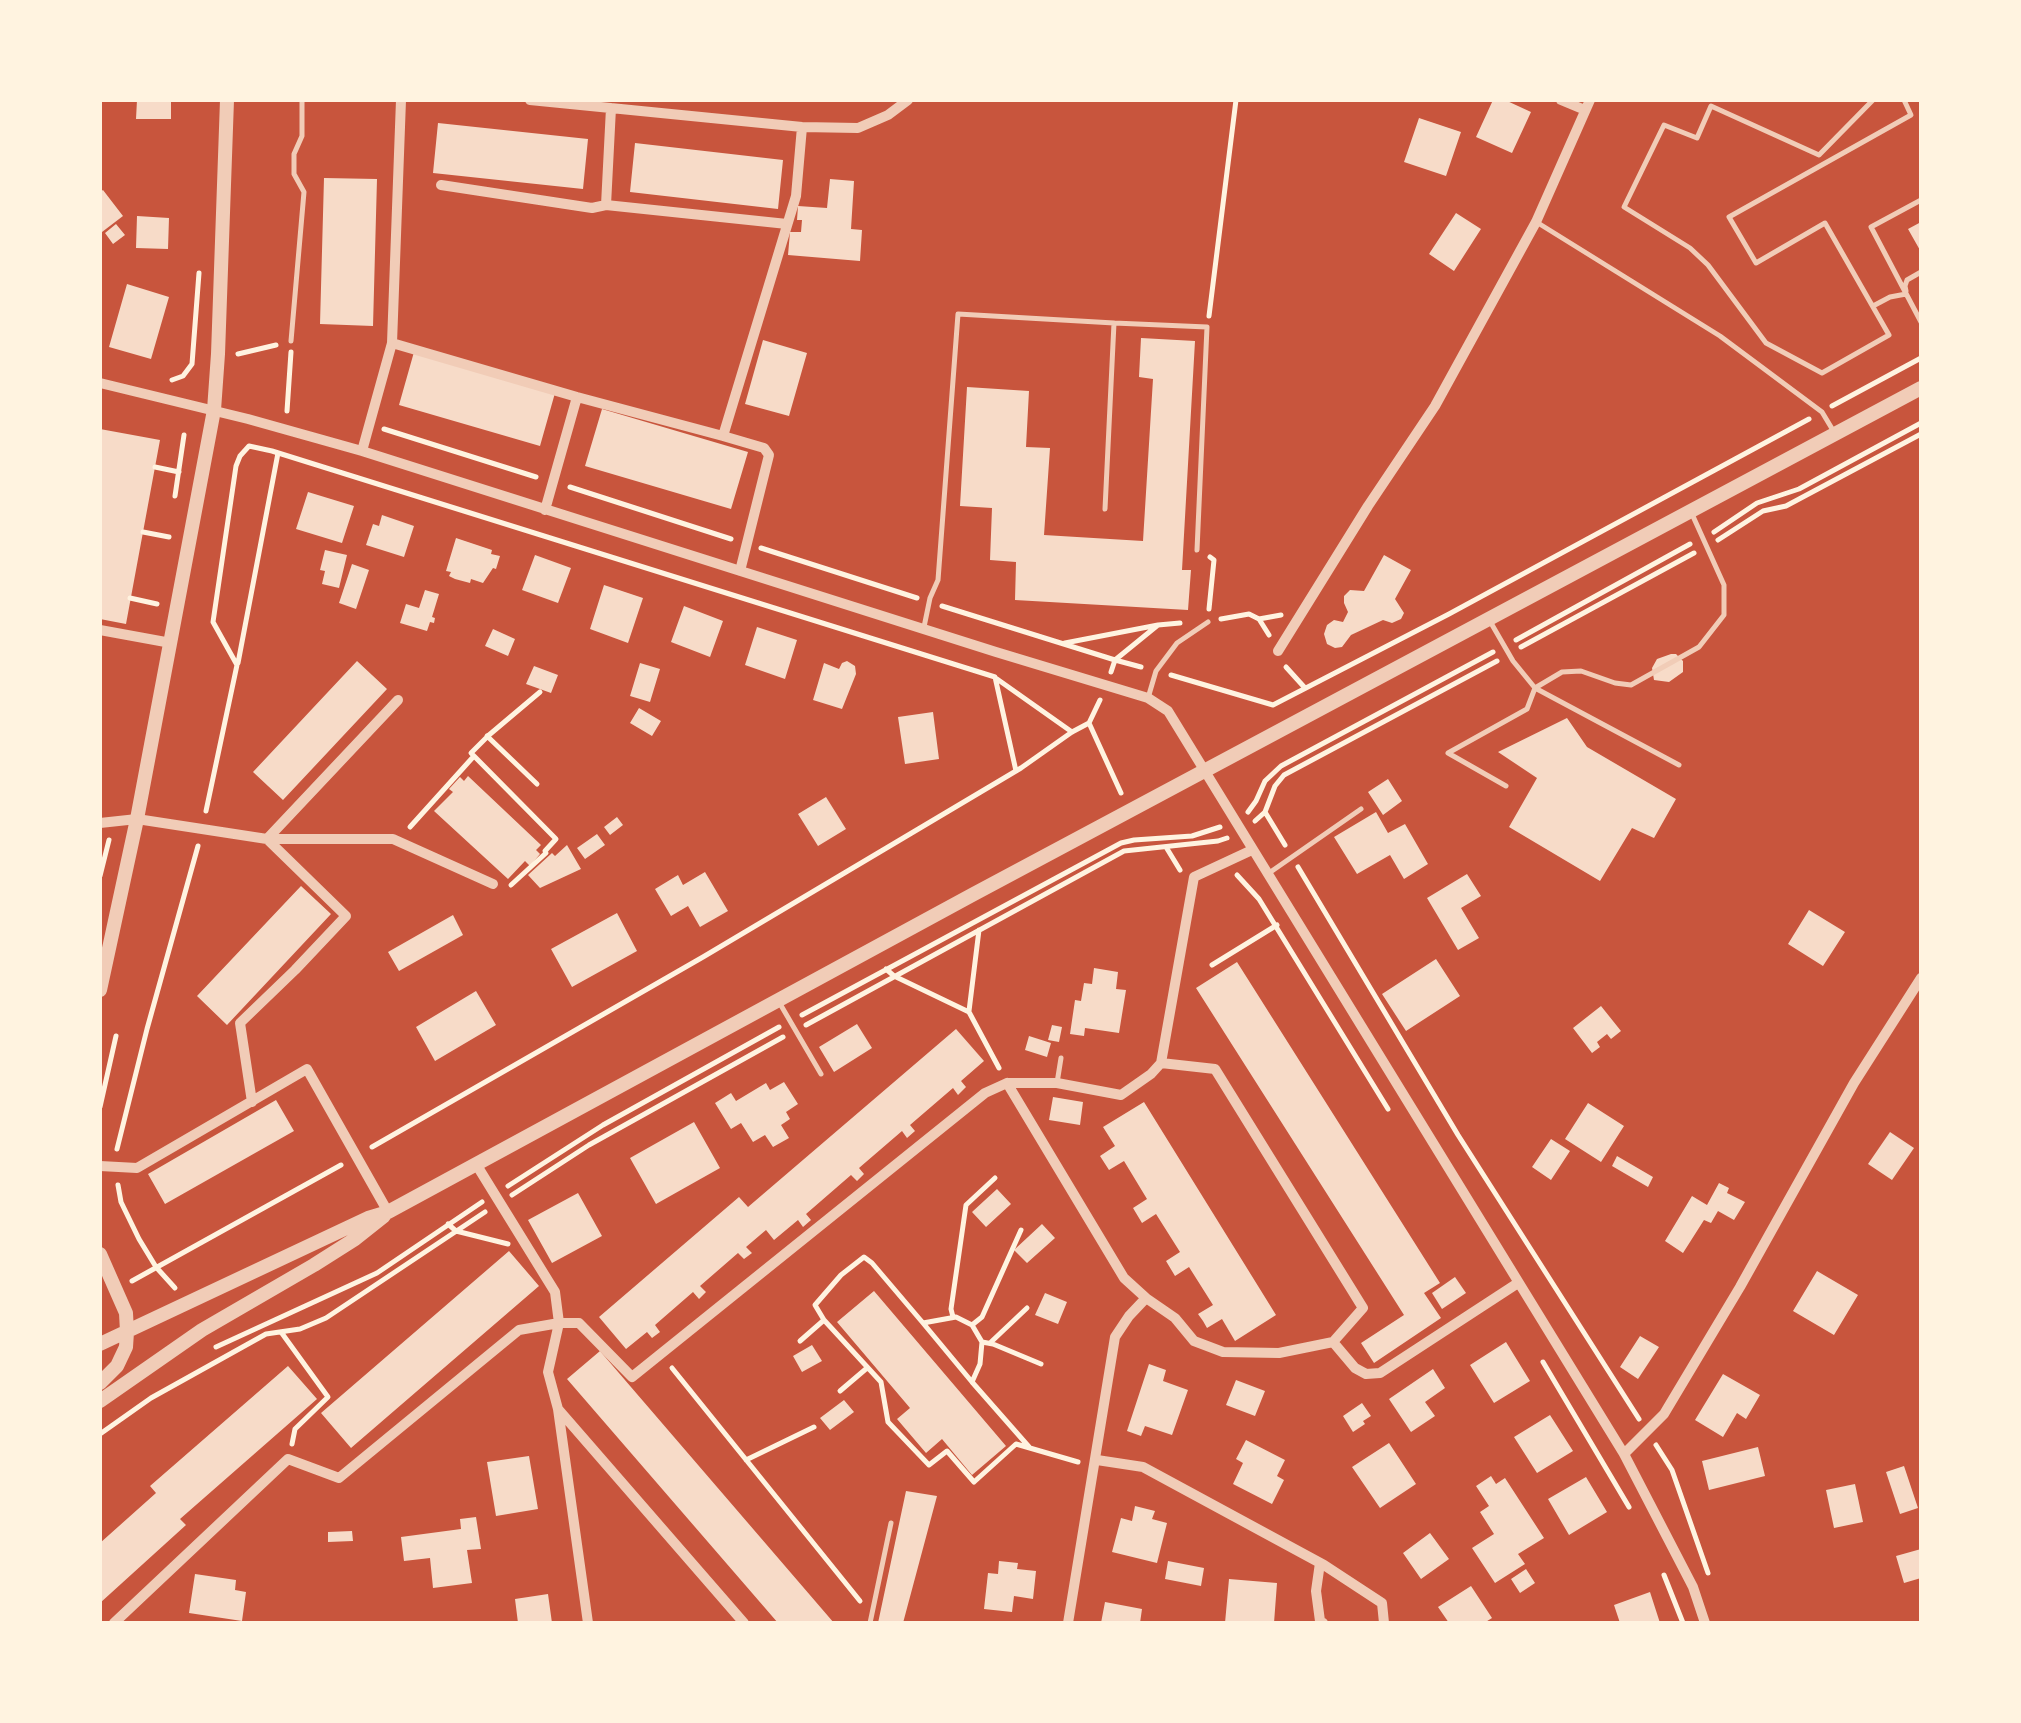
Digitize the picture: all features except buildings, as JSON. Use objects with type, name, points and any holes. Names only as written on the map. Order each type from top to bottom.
[{"type":"street","points":[[100,990],[137,820],[214,410],[226,100]]},
{"type":"street","points":[[362,451],[392,342],[401,100]]},
{"type":"street","points":[[530,100],[802,127],[858,128],[888,115],[908,100]]},
{"type":"street","points":[[1278,651],[1436,406],[1536,222],[1587,105],[1561,100]]},
{"type":"street","points":[[606,205],[610,108]]},
{"type":"street","points":[[723,436],[796,196],[802,127]]},
{"type":"street","points":[[441,186],[592,208],[606,205],[787,224]]},
{"type":"street","points":[[392,342],[577,398],[764,448],[769,455],[740,571]]},
{"type":"street","points":[[100,384],[214,410],[362,451],[1148,698],[1168,711],[1624,1454],[1693,1587],[1705,1623]]},
{"type":"street","points":[[100,1401],[202,1330],[356,1239],[388,1212],[1921,388]]},
{"type":"street","points":[[545,510],[577,398]]},
{"type":"street","points":[[100,630],[171,642]]},
{"type":"street","points":[[267,838],[398,700]]},
{"type":"street","points":[[100,823],[137,820],[267,838],[393,838],[494,884]]},
{"type":"street","points":[[252,1102],[240,1023],[346,916],[267,838]]},
{"type":"street","points":[[114,1623],[288,1459],[339,1478],[519,1330],[579,1323],[632,1377],[985,1093],[1007,1083],[1057,1084],[1121,1095],[1161,1062],[1194,877],[1252,850]]},
{"type":"street","points":[[1624,1454],[1664,1414],[1854,1083],[1921,978]]},
{"type":"street","points":[[1007,1083],[1124,1278],[1175,1318],[1194,1340],[1223,1352],[1279,1353],[1333,1342],[1363,1308],[1215,1069],[1161,1062]]},
{"type":"street","points":[[100,1166],[137,1168],[307,1069],[388,1212]]},
{"type":"street","points":[[476,1164],[556,1292],[559,1323],[548,1372],[558,1409],[588,1623]]},
{"type":"street","points":[[100,1344],[388,1212]]},
{"type":"street","points":[[100,1254],[126,1313],[127,1332],[118,1366],[100,1384]]},
{"type":"street","points":[[1333,1342],[1355,1368],[1366,1374],[1380,1372],[1518,1283]]},
{"type":"street","points":[[1068,1623],[1115,1338],[1146,1298]]},
{"type":"street","points":[[558,1409],[744,1623]]},
{"type":"street","points":[[1096,1464],[1142,1467],[1320,1563],[1382,1603],[1384,1623]]},
{"type":"street","points":[[1320,1563],[1316,1591],[1320,1622],[1324,1623]]},
{"type":"lane","points":[[291,342],[304,192],[294,174],[294,154],[302,136],[302,100]]},
{"type":"lane","points":[[1873,100],[1819,154],[1711,106],[1697,138],[1664,125],[1624,207],[1690,248],[1708,265],[1766,343],[1822,373],[1889,335],[1825,224],[1756,263],[1730,216],[1911,114],[1904,100]]},
{"type":"lane","points":[[1921,200],[1871,227],[1921,322]]},
{"type":"lane","points":[[1536,222],[1720,336],[1822,412],[1835,434]]},
{"type":"lane","points":[[1906,294],[1907,280],[1921,272]]},
{"type":"lane","points":[[1873,306],[1906,294]]},
{"type":"lane","points":[[924,628],[938,580],[958,314],[1207,327],[1200,550]]},
{"type":"lane","points":[[1105,509],[1114,322]]},
{"type":"lane","points":[[1506,786],[1448,753],[1528,710],[1535,688],[1562,672],[1582,671],[1631,685],[1699,648],[1724,615],[1724,586],[1690,512]]},
{"type":"lane","points":[[1489,620],[1513,661],[1535,688],[1679,764]]},
{"type":"lane","points":[[1148,698],[1156,670],[1177,643],[1208,622]]},
{"type":"lane","points":[[1267,874],[1361,810]]},
{"type":"lane","points":[[778,1000],[821,1074]]},
{"type":"lane","points":[[1057,1084],[1061,1058]]},
{"type":"lane","points":[[871,1620],[891,1522]]},
{"type":"path","points":[[1215,320],[1209,319],[1236,100]]},
{"type":"path","points":[[233,356],[291,342],[286,419]]},
{"type":"path","points":[[1110,675],[1116,660],[1273,704],[1449,614],[1921,358]]},
{"type":"path","points":[[1713,532],[1757,504],[1799,488],[1921,423]]},
{"type":"path","points":[[1716,542],[1763,511],[1786,506],[1921,434]]},
{"type":"path","points":[[238,665],[281,440]]},
{"type":"path","points":[[238,444],[245,449]]},
{"type":"path","points":[[278,453],[995,677],[1072,732]]},
{"type":"path","points":[[155,467],[179,472]]},
{"type":"path","points":[[143,532],[169,537]]},
{"type":"path","points":[[1518,639],[1692,543]]},
{"type":"path","points":[[1200,550],[1214,560],[1208,622]]},
{"type":"path","points":[[1522,648],[1697,552]]},
{"type":"path","points":[[130,598],[158,604]]},
{"type":"path","points":[[1158,625],[1208,622],[1249,614],[1259,619],[1288,671],[1305,688]]},
{"type":"path","points":[[1250,811],[1265,781],[1281,766],[1488,654]]},
{"type":"path","points":[[1255,821],[1265,812],[1284,775],[1499,660]]},
{"type":"path","points":[[995,677],[1016,770]]},
{"type":"path","points":[[398,841],[474,756],[487,736],[540,692]]},
{"type":"path","points":[[129,1283],[703,957],[1016,770],[1089,723],[1101,698]]},
{"type":"path","points":[[1089,723],[1121,792]]},
{"type":"path","points":[[487,736],[538,784]]},
{"type":"path","points":[[474,756],[556,839],[546,854],[510,886],[494,884]]},
{"type":"path","points":[[1265,812],[1458,1135],[1672,1470],[1712,1585]]},
{"type":"path","points":[[215,1354],[266,1334],[326,1318],[604,1125],[1121,843],[1192,836],[1218,828]]},
{"type":"path","points":[[100,1434],[215,1354],[377,1273],[448,1224],[1124,851],[1227,838]]},
{"type":"path","points":[[1166,847],[1178,868],[1194,877]]},
{"type":"path","points":[[1236,874],[1259,899],[1394,1119]]},
{"type":"path","points":[[969,1012],[979,930]]},
{"type":"path","points":[[1212,965],[1265,932]]},
{"type":"path","points":[[886,970],[969,1012],[1007,1083]]},
{"type":"path","points":[[100,1107],[116,1036]]},
{"type":"path","points":[[952,1317],[966,1205],[996,1178]]},
{"type":"path","points":[[448,1224],[456,1231],[500,1244],[526,1245]]},
{"type":"path","points":[[972,1325],[982,1317],[1021,1230]]},
{"type":"path","points":[[1030,1448],[864,1257],[841,1274],[815,1305],[880,1382],[888,1422],[929,1466],[948,1451],[974,1482],[1016,1444],[1030,1448],[1070,1458],[1096,1464]]},
{"type":"path","points":[[156,1267],[181,1294]]},
{"type":"path","points":[[990,1343],[1027,1308]]},
{"type":"path","points":[[922,1323],[952,1317],[972,1325],[982,1342],[980,1364],[972,1382]]},
{"type":"path","points":[[800,1341],[824,1320]]},
{"type":"path","points":[[280,1332],[328,1396],[295,1430],[288,1459]]},
{"type":"path","points":[[982,1342],[1041,1364]]},
{"type":"path","points":[[1535,1348],[1630,1510]]},
{"type":"path","points":[[660,1354],[871,1620]]},
{"type":"path","points":[[840,1391],[867,1368]]},
{"type":"path","points":[[746,1460],[814,1427]]},
{"type":"path","points":[[1662,1572],[1683,1623]]}]
